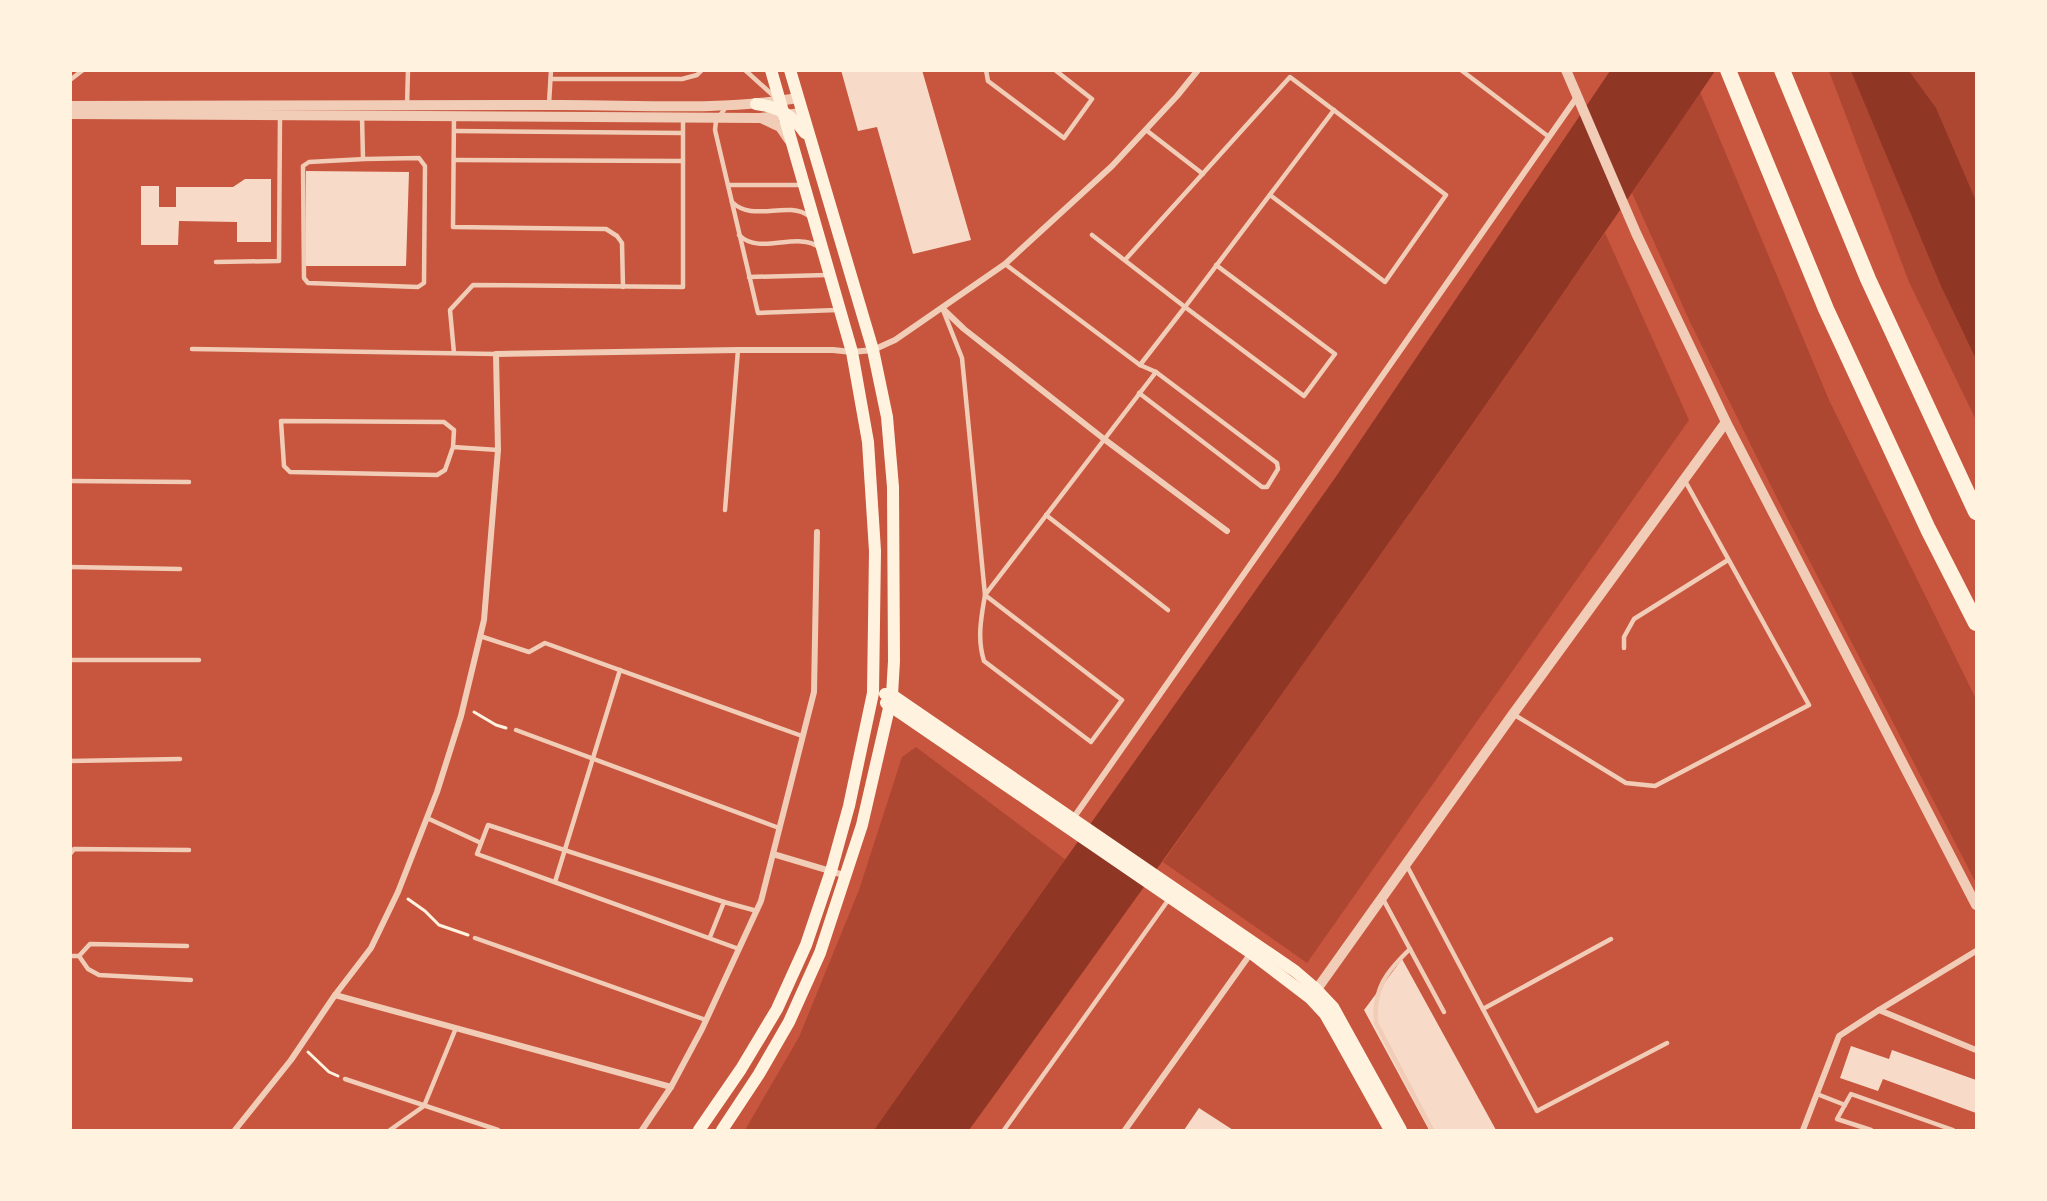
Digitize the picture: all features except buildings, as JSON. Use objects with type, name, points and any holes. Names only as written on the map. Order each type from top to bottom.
[{"type":"highway","points":[[1782,70],[1868,279],[1977,512]]},
{"type":"highway","points":[[1729,75],[1826,309],[1928,529],[1977,623]]},
{"type":"main road","points":[[722,1131],[759,1074],[802,996],[820,953],[862,825],[892,700],[894,660],[893,487],[887,417],[873,350],[810,142],[788,111],[771,70]]},
{"type":"main road","points":[[699,1131],[741,1069],[777,1009],[806,945],[831,871],[873,693],[874,508],[868,442],[852,352],[792,146],[788,111],[798,98],[790,70]]},
{"type":"main road","points":[[756,105],[788,111]]},
{"type":"main road","points":[[874,655],[879,677],[892,700]]},
{"type":"main road","points":[[894,660],[901,691],[916,717]]},
{"type":"main road","points":[[873,693],[892,700],[1254,949],[1295,971],[1313,994],[1338,1035],[1390,1131]]},
{"type":"main road","points":[[862,747],[875,720],[892,700]]},
{"type":"main road","points":[[1313,994],[1333,1007],[1401,1131]]},
{"type":"street","points":[[235,1131],[371,948],[398,892],[427,818],[464,706],[484,620],[498,450],[496,354],[873,350],[895,340],[1005,264],[1112,166],[1198,70]]},
{"type":"street","points":[[1566,70],[1636,232],[1726,422],[1977,905]]},
{"type":"street","points":[[70,114],[454,111],[760,118],[788,111],[798,98]]},
{"type":"street","points":[[1072,825],[1550,137],[1579,101]]},
{"type":"street","points":[[362,111],[407,106],[454,111],[549,105],[726,107],[756,105]]},
{"type":"street","points":[[70,106],[280,111]]},
{"type":"street","points":[[760,118],[780,127],[792,146]]},
{"type":"street","points":[[942,308],[964,329],[1104,440],[1227,531]]},
{"type":"street","points":[[1313,994],[1726,422]]},
{"type":"street","points":[[642,1131],[671,1087],[706,1020],[762,901],[814,692],[818,532]]},
{"type":"street","points":[[773,854],[847,876]]},
{"type":"street","points":[[1125,1131],[1254,949]]},
{"type":"street","points":[[1803,1131],[1839,1036],[1977,951]]},
{"type":"street","points":[[335,995],[671,1087]]},
{"type":"street","points":[[1878,1010],[1977,1050]]},
{"type":"lane","points":[[70,80],[82,70]]},
{"type":"lane","points":[[407,106],[408,70]]},
{"type":"lane","points":[[549,105],[551,70]]},
{"type":"lane","points":[[551,79],[682,79],[698,75],[702,70]]},
{"type":"lane","points":[[746,70],[788,111]]},
{"type":"lane","points":[[986,70],[988,81],[1064,138],[1092,99],[1055,70]]},
{"type":"lane","points":[[1461,70],[1550,137]]},
{"type":"lane","points":[[1125,260],[1290,77],[1446,195],[1385,282],[1270,195]]},
{"type":"lane","points":[[454,353],[450,310],[473,285],[683,288],[683,106]]},
{"type":"lane","points":[[715,130],[718,118],[726,107]]},
{"type":"lane","points":[[1140,365],[1334,110]]},
{"type":"lane","points":[[216,262],[279,261],[280,111]]},
{"type":"lane","points":[[362,111],[363,159],[365,159]]},
{"type":"lane","points":[[454,111],[453,227],[606,229],[617,236],[622,243],[623,287]]},
{"type":"lane","points":[[702,118],[715,130],[758,312],[840,310]]},
{"type":"lane","points":[[455,130],[682,133]]},
{"type":"lane","points":[[1146,130],[1203,174]]},
{"type":"lane","points":[[419,158],[425,166],[424,283],[418,287],[308,283],[304,278],[303,166],[309,162],[365,159],[419,158]]},
{"type":"lane","points":[[454,160],[683,160]]},
{"type":"lane","points":[[728,185],[803,185]]},
{"type":"lane","points":[[732,202],[752,212],[799,211],[813,220]]},
{"type":"lane","points":[[739,235],[750,242],[805,242],[815,244],[822,250]]},
{"type":"lane","points":[[1092,235],[1304,396],[1335,354],[1216,265]]},
{"type":"lane","points":[[1005,264],[1140,365],[1156,372],[1277,463],[1278,469],[1267,487],[1262,488],[1139,393]]},
{"type":"lane","points":[[749,277],[829,274]]},
{"type":"lane","points":[[942,308],[962,358],[985,595],[980,624],[980,650],[984,661],[1091,742],[1122,700],[985,595]]},
{"type":"lane","points":[[192,349],[496,354]]},
{"type":"lane","points":[[725,510],[738,350]]},
{"type":"lane","points":[[985,595],[1156,372]]},
{"type":"lane","points":[[281,421],[444,422],[454,429],[453,447],[445,470],[437,475],[290,472],[284,466],[281,421]]},
{"type":"lane","points":[[453,447],[498,450]]},
{"type":"lane","points":[[1513,714],[1626,783],[1655,786],[1809,705],[1684,478]]},
{"type":"lane","points":[[70,481],[189,482]]},
{"type":"lane","points":[[1046,515],[1168,610]]},
{"type":"lane","points":[[1624,648],[1624,637],[1634,618],[1728,560]]},
{"type":"lane","points":[[70,567],[180,569]]},
{"type":"lane","points":[[480,636],[529,652],[544,643],[802,736]]},
{"type":"lane","points":[[70,660],[200,660]]},
{"type":"lane","points":[[555,882],[620,670]]},
{"type":"lane","points":[[516,730],[779,828]]},
{"type":"lane","points":[[70,761],[180,759]]},
{"type":"lane","points":[[427,818],[481,843]]},
{"type":"lane","points":[[739,949],[477,854],[488,825],[756,911]]},
{"type":"lane","points":[[70,854],[74,849],[189,850]]},
{"type":"lane","points":[[1406,864],[1537,1111],[1667,1043]]},
{"type":"lane","points":[[1004,1131],[1173,894]]},
{"type":"lane","points":[[1383,899],[1443,1012]]},
{"type":"lane","points":[[710,937],[724,902]]},
{"type":"lane","points":[[475,938],[706,1020]]},
{"type":"lane","points":[[1483,1009],[1611,939]]},
{"type":"lane","points":[[70,956],[79,956],[90,944],[188,946]]},
{"type":"lane","points":[[1410,949],[1395,963],[1381,983],[1375,1006],[1376,1023],[1432,1131]]},
{"type":"lane","points":[[79,956],[88,969],[99,975],[191,980]]},
{"type":"lane","points":[[390,1131],[424,1106],[457,1028]]},
{"type":"lane","points":[[345,1080],[498,1131]]},
{"type":"lane","points":[[1871,1131],[1837,1119],[1851,1094],[1953,1131]]},
{"type":"lane","points":[[1817,1095],[1845,1105]]},
{"type":"path","points":[[464,706],[496,725],[516,730]]},
{"type":"path","points":[[398,892],[425,911],[439,925],[475,938]]},
{"type":"path","points":[[301,1044],[329,1072],[345,1080]]},
{"type":"shaded area","points":[[1610,71],[1715,71],[1532,338],[1346,603],[969,1130],[874,1130],[1335,478]]},
{"type":"shaded area","points":[[1829,71],[1976,71],[1976,420],[1909,282]]},
{"type":"shaded area","points":[[1851,71],[1909,71],[1936,108],[1976,201],[1976,359],[1941,286]]},
{"type":"shaded area","points":[[1700,92],[1829,400],[1976,699],[1976,883],[1777,498],[1690,322],[1632,193]]},
{"type":"shaded area","points":[[1605,233],[1689,420],[1307,963],[1163,862]]},
{"type":"shaded area","points":[[916,747],[1066,860],[874,1130],[745,1130],[799,1037],[859,890],[902,757]]}]
